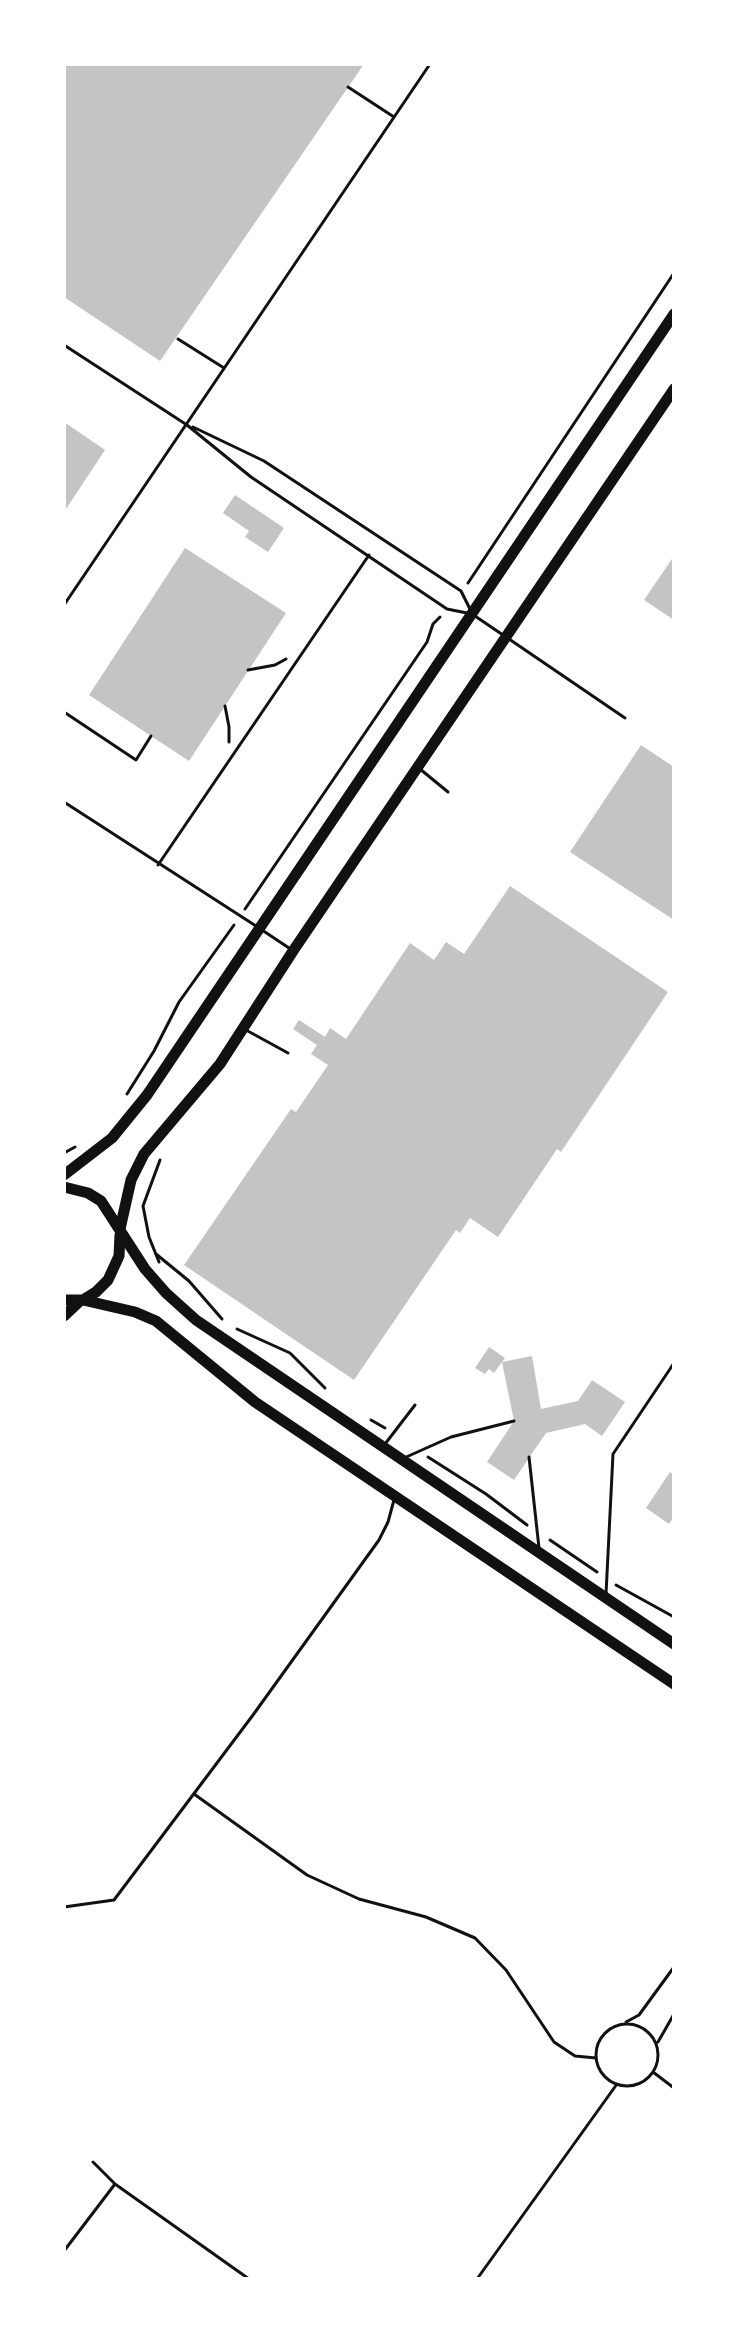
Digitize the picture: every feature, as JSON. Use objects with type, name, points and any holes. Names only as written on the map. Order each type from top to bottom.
[{"type":"main road","points":[[64,1175],[112,1138],[147,1095],[674,314]]},
{"type":"main road","points":[[64,1316],[101,1287],[113,1271],[119,1256],[120,1230],[129,1188],[138,1163],[207,1081],[674,389]]},
{"type":"main road","points":[[64,1187],[88,1193],[101,1201],[145,1269],[181,1307],[674,1644]]},
{"type":"main road","points":[[64,1300],[82,1300],[135,1312],[156,1321],[248,1396],[674,1684]]},
{"type":"lane","points":[[64,605],[430,64]]},
{"type":"lane","points":[[348,87],[394,117]]},
{"type":"lane","points":[[178,339],[224,368]]},
{"type":"lane","points":[[64,345],[187,425],[251,477],[447,609],[472,614],[625,718]]},
{"type":"lane","points":[[187,425],[264,461],[461,591],[472,614]]},
{"type":"lane","points":[[158,865],[369,555]]},
{"type":"lane","points":[[64,712],[136,760],[151,736]]},
{"type":"lane","points":[[417,767],[448,792]]},
{"type":"lane","points":[[64,802],[293,951]]},
{"type":"lane","points":[[243,1028],[288,1053]]},
{"type":"lane","points":[[606,1598],[613,1454],[674,1363]]},
{"type":"lane","points":[[383,1447],[415,1405]]},
{"type":"lane","points":[[400,1459],[451,1437],[514,1421]]},
{"type":"lane","points":[[529,1457],[540,1553]]},
{"type":"lane","points":[[64,1907],[114,1900],[379,1540],[390,1517],[394,1495]]},
{"type":"lane","points":[[194,1794],[307,1875],[359,1899],[435,1920],[475,1938],[506,1970],[554,2042],[575,2056],[596,2058]]},
{"type":"lane","points":[[674,1967],[639,2015],[611,2028],[601,2037],[596,2058],[602,2073],[617,2084],[637,2084],[653,2072],[660,2036],[674,2014]]},
{"type":"lane","points":[[622,2023],[635,2024],[646,2030],[659,2050]]},
{"type":"lane","points":[[653,2072],[674,2088]]},
{"type":"lane","points":[[477,2279],[617,2084]]},
{"type":"lane","points":[[93,2162],[115,2184],[249,2279]]},
{"type":"lane","points":[[64,2251],[115,2184]]},
{"type":"path","points":[[461,591],[674,273]]},
{"type":"path","points":[[126,1096],[179,1002],[427,642]]},
{"type":"path","points":[[248,670],[275,665],[303,650]]},
{"type":"path","points":[[225,706],[229,727],[228,762]]},
{"type":"path","points":[[134,1085],[147,1095]]},
{"type":"path","points":[[64,1153],[77,1146]]},
{"type":"path","points":[[166,1152],[158,1161],[143,1203],[155,1254],[189,1281],[222,1319],[290,1353],[313,1379],[330,1392]]},
{"type":"path","points":[[366,1416],[392,1433]]},
{"type":"path","points":[[420,1452],[607,1579],[674,1617]]},
{"type":"path","points":[[674,2047],[674,2067]]},
{"type":"building","points":[[64,64],[364,64],[160,361],[64,297]]},
{"type":"building","points":[[64,422],[105,450],[64,512]]},
{"type":"building","points":[[235,495],[284,528],[268,552],[245,537],[249,531],[223,513]]},
{"type":"building","points":[[185,548],[286,613],[189,761],[89,695]]},
{"type":"building","points":[[674,556],[674,620],[644,600]]},
{"type":"building","points":[[641,745],[674,767],[674,920],[570,852]]},
{"type":"building","points":[[510,886],[668,992],[561,1152],[557,1149],[498,1237],[470,1218],[460,1233],[456,1230],[354,1380],[184,1265],[291,1109],[296,1112],[328,1065],[311,1054],[317,1045],[293,1029],[299,1020],[325,1037],[330,1028],[346,1039],[410,943],[434,960],[446,942],[464,954]]},
{"type":"building","points":[[489,1347],[505,1358],[494,1373],[489,1369],[485,1374],[475,1368]]},
{"type":"building","points":[[532,1356],[541,1409],[578,1401],[592,1380],[625,1402],[602,1436],[585,1424],[546,1433],[514,1480],[487,1462],[514,1421],[502,1362]]},
{"type":"building","points":[[670,1472],[674,1475],[674,1517],[669,1524],[646,1508]]}]
